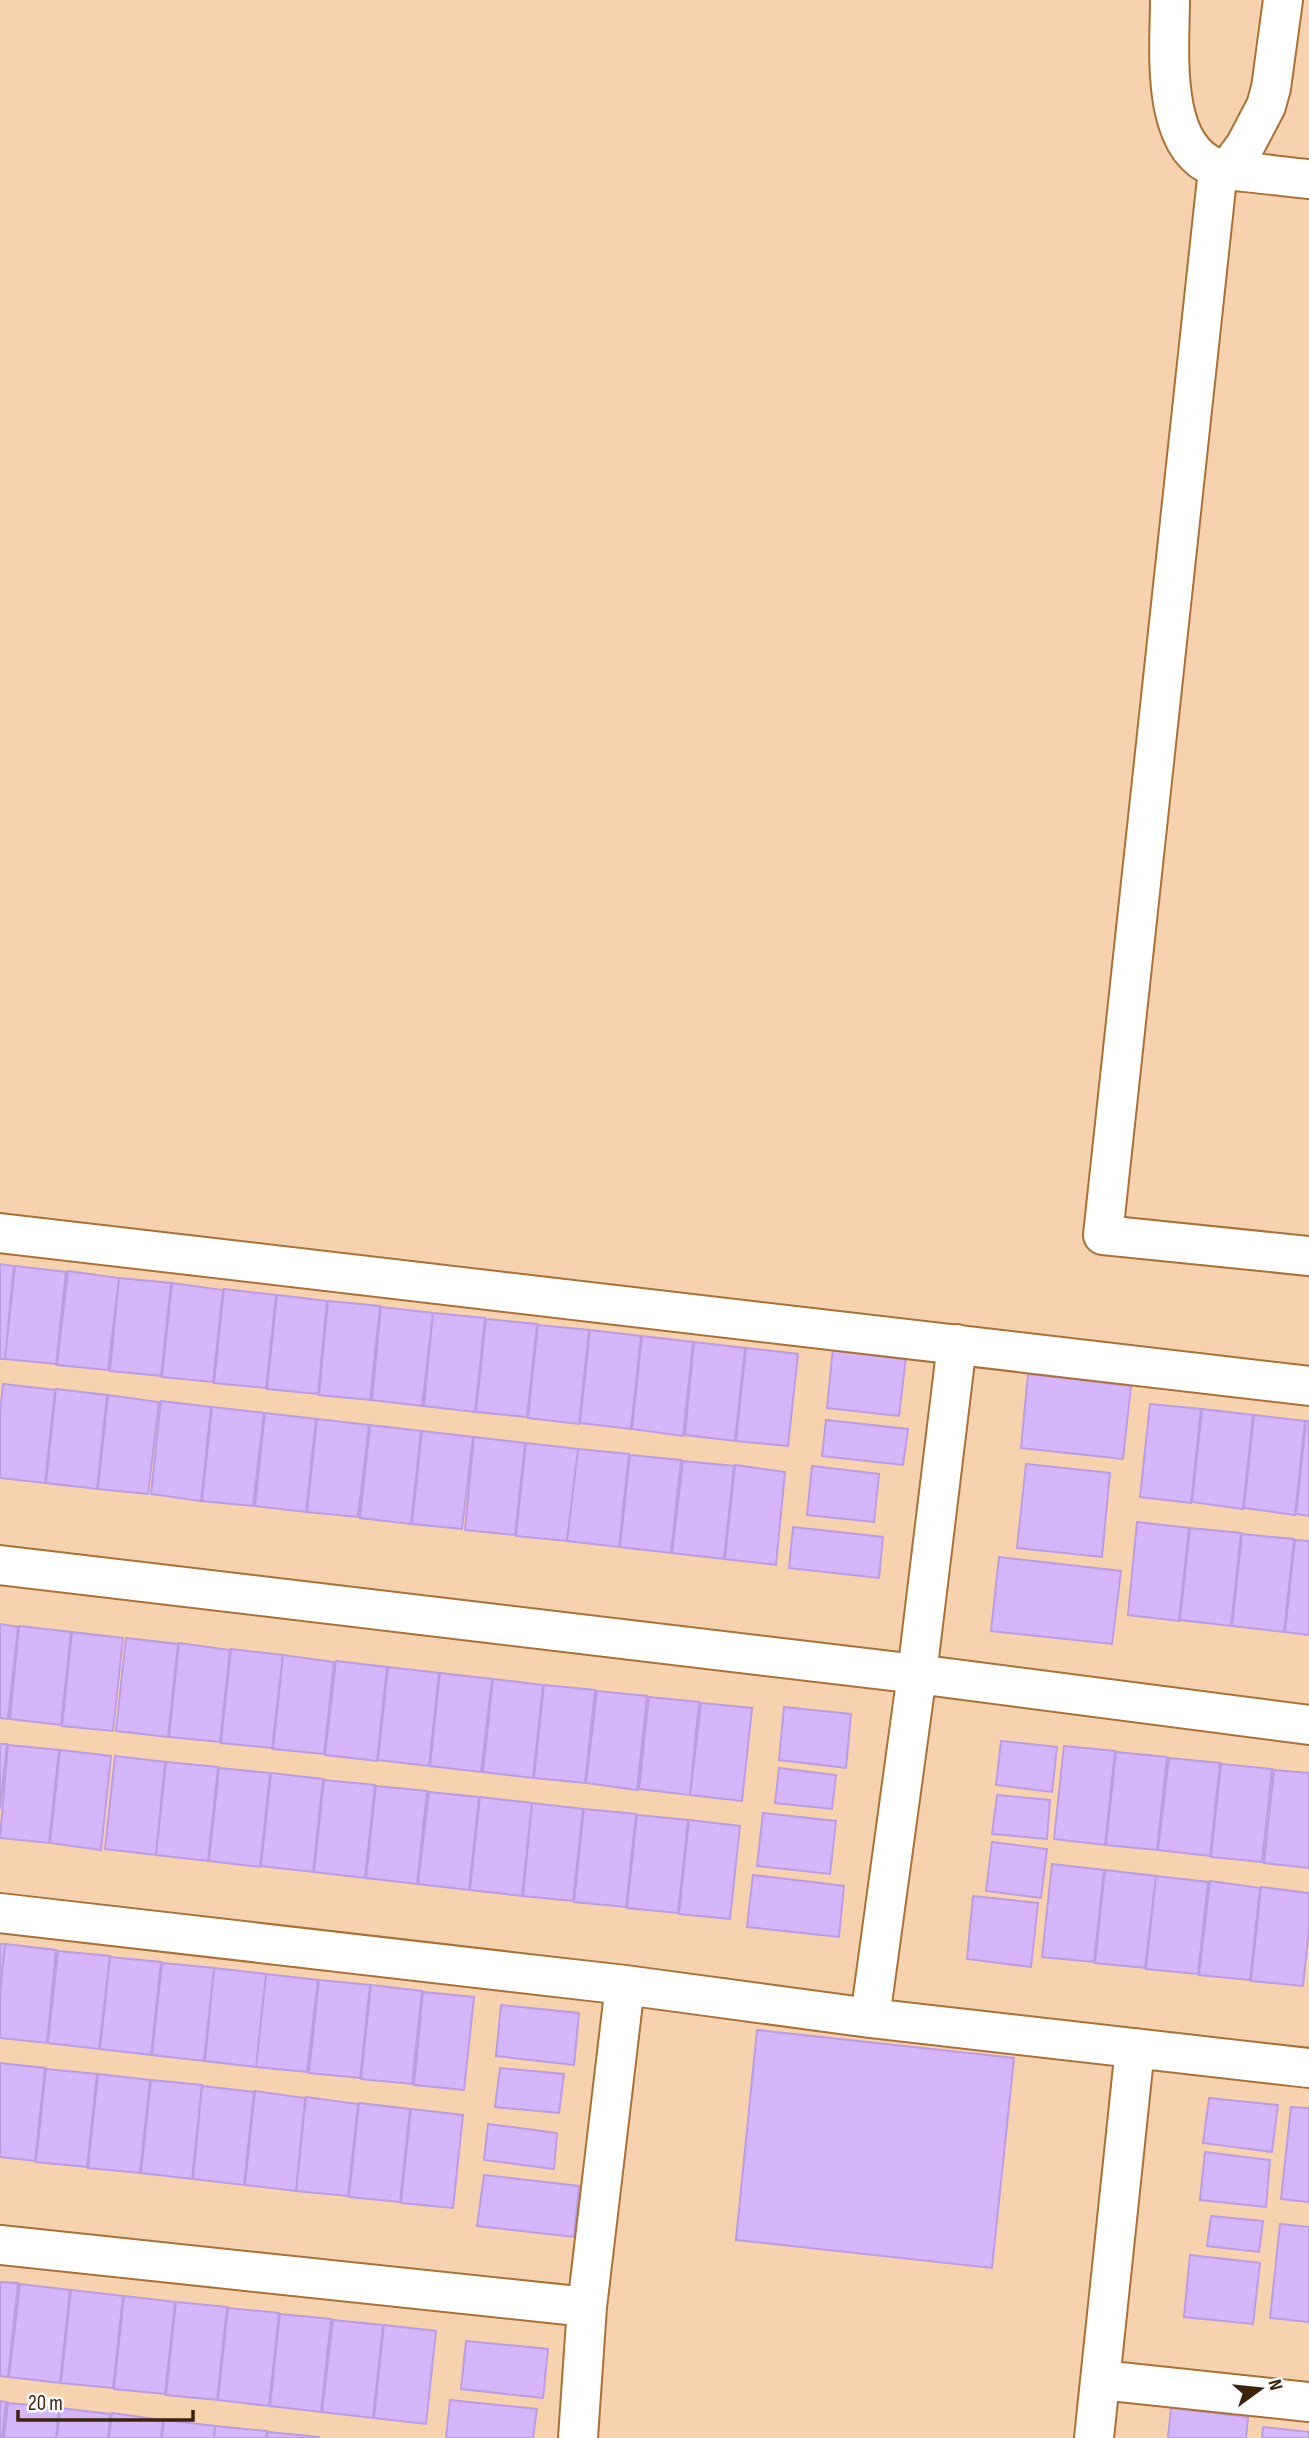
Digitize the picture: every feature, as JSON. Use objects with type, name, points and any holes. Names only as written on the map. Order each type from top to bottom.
[{"type":"street","points":[[1170,0],[1170,88],[1180,128],[1192,148],[1203,161],[1218,169],[1309,179]]},
{"type":"street","points":[[1218,169],[1231,165],[1245,146],[1266,106],[1283,0]]},
{"type":"street","points":[[1218,169],[1103,1235],[1309,1256]]},
{"type":"street","points":[[0,1233],[1309,1386]]},
{"type":"street","points":[[870,2018],[917,1674],[957,1344]]},
{"type":"street","points":[[0,1565],[917,1674],[1309,1725]]},
{"type":"street","points":[[0,1913],[1309,2068]]},
{"type":"street","points":[[578,2438],[587,2307],[625,1985]]},
{"type":"street","points":[[1094,2438],[1135,2048]]},
{"type":"street","points":[[0,2245],[587,2307]]},
{"type":"street","points":[[1101,2380],[1309,2402]]},
{"type":"building","points":[[0,1264],[14,1266],[5,1359],[0,1359]]},
{"type":"building","points":[[15,1266],[66,1272],[56,1364],[5,1359]]},
{"type":"building","points":[[68,1271],[119,1278],[108,1370],[57,1365]]},
{"type":"building","points":[[119,1278],[171,1283],[161,1376],[110,1371]]},
{"type":"building","points":[[172,1283],[223,1290],[213,1382],[162,1377]]},
{"type":"building","points":[[224,1289],[276,1295],[266,1388],[214,1383]]},
{"type":"building","points":[[277,1295],[327,1301],[318,1394],[267,1389]]},
{"type":"building","points":[[328,1301],[380,1306],[370,1400],[319,1395]]},
{"type":"building","points":[[381,1307],[433,1313],[422,1406],[372,1400]]},
{"type":"building","points":[[433,1313],[485,1318],[475,1412],[424,1406]]},
{"type":"building","points":[[486,1319],[537,1324],[527,1417],[476,1412]]},
{"type":"building","points":[[538,1325],[589,1330],[579,1424],[528,1418]]},
{"type":"building","points":[[590,1330],[641,1336],[631,1429],[580,1423]]},
{"type":"building","points":[[642,1336],[693,1342],[683,1436],[632,1429]]},
{"type":"building","points":[[694,1342],[745,1348],[735,1441],[685,1435]]},
{"type":"building","points":[[746,1348],[798,1354],[788,1446],[736,1441]]},
{"type":"building","points":[[833,1348],[906,1357],[899,1416],[827,1408]]},
{"type":"building","points":[[1028,1374],[1131,1386],[1123,1459],[1021,1448]]},
{"type":"building","points":[[3,1384],[55,1390],[45,1483],[0,1478],[0,1412]]},
{"type":"building","points":[[56,1389],[107,1395],[97,1489],[46,1483]]},
{"type":"building","points":[[108,1395],[159,1402],[148,1494],[98,1489]]},
{"type":"building","points":[[161,1401],[211,1407],[201,1501],[151,1494]]},
{"type":"building","points":[[1150,1404],[1201,1409],[1191,1503],[1140,1497]]},
{"type":"building","points":[[212,1407],[264,1413],[253,1506],[202,1501]]},
{"type":"building","points":[[1202,1409],[1253,1415],[1243,1509],[1192,1502]]},
{"type":"building","points":[[265,1413],[316,1419],[306,1512],[255,1506]]},
{"type":"building","points":[[1254,1415],[1305,1421],[1295,1515],[1244,1508]]},
{"type":"building","points":[[317,1419],[369,1425],[358,1517],[307,1512]]},
{"type":"building","points":[[826,1420],[908,1429],[903,1465],[822,1456]]},
{"type":"building","points":[[1306,1421],[1309,1421],[1309,1516],[1296,1514]]},
{"type":"building","points":[[370,1425],[421,1431],[411,1524],[360,1518]]},
{"type":"building","points":[[422,1431],[473,1437],[462,1529],[412,1524]]},
{"type":"building","points":[[474,1437],[525,1443],[515,1535],[465,1530]]},
{"type":"building","points":[[526,1443],[578,1449],[567,1541],[516,1536]]},
{"type":"building","points":[[578,1449],[629,1454],[619,1547],[567,1541]]},
{"type":"building","points":[[630,1455],[681,1460],[671,1553],[620,1547]]},
{"type":"building","points":[[683,1461],[734,1466],[724,1559],[672,1553]]},
{"type":"building","points":[[1026,1464],[1110,1473],[1102,1557],[1017,1548]]},
{"type":"building","points":[[735,1465],[785,1472],[776,1565],[725,1559]]},
{"type":"building","points":[[812,1466],[879,1474],[874,1522],[807,1515]]},
{"type":"building","points":[[1137,1522],[1189,1528],[1179,1621],[1128,1615]]},
{"type":"building","points":[[793,1527],[883,1537],[879,1578],[789,1568]]},
{"type":"building","points":[[1190,1528],[1241,1533],[1231,1626],[1180,1620]]},
{"type":"building","points":[[1242,1534],[1294,1539],[1284,1632],[1232,1626]]},
{"type":"building","points":[[1295,1540],[1309,1541],[1309,1635],[1285,1632]]},
{"type":"building","points":[[999,1557],[1121,1571],[1112,1644],[991,1631]]},
{"type":"building","points":[[0,1624],[18,1627],[8,1719],[0,1718]]},
{"type":"building","points":[[19,1626],[71,1632],[61,1725],[10,1719]]},
{"type":"building","points":[[72,1632],[123,1638],[113,1731],[62,1726]]},
{"type":"building","points":[[126,1638],[178,1644],[168,1737],[116,1731]]},
{"type":"building","points":[[179,1643],[230,1650],[220,1742],[169,1737]]},
{"type":"building","points":[[231,1649],[283,1655],[272,1748],[221,1743]]},
{"type":"building","points":[[283,1655],[334,1662],[324,1754],[273,1749]]},
{"type":"building","points":[[336,1661],[387,1667],[377,1761],[325,1755]]},
{"type":"building","points":[[388,1667],[439,1673],[429,1766],[378,1760]]},
{"type":"building","points":[[440,1673],[492,1679],[481,1772],[430,1766]]},
{"type":"building","points":[[493,1679],[543,1685],[533,1778],[483,1772]]},
{"type":"building","points":[[544,1685],[595,1690],[585,1783],[534,1778]]},
{"type":"building","points":[[597,1691],[647,1696],[637,1790],[586,1783]]},
{"type":"building","points":[[649,1697],[699,1702],[690,1795],[639,1789]]},
{"type":"building","points":[[701,1703],[752,1708],[742,1801],[690,1795]]},
{"type":"building","points":[[784,1707],[851,1714],[846,1768],[779,1760]]},
{"type":"building","points":[[1001,1741],[1057,1747],[1052,1792],[996,1785]]},
{"type":"building","points":[[0,1744],[7,1744],[0,1809]]},
{"type":"building","points":[[8,1745],[59,1750],[49,1843],[0,1838]]},
{"type":"building","points":[[1064,1746],[1115,1751],[1105,1845],[1054,1839]]},
{"type":"building","points":[[60,1750],[111,1756],[101,1850],[50,1843]]},
{"type":"building","points":[[1116,1752],[1167,1757],[1157,1850],[1106,1845]]},
{"type":"building","points":[[115,1756],[165,1762],[156,1855],[105,1849]]},
{"type":"building","points":[[1169,1758],[1220,1763],[1210,1856],[1158,1850]]},
{"type":"building","points":[[166,1762],[218,1767],[208,1861],[156,1855]]},
{"type":"building","points":[[1221,1764],[1272,1769],[1262,1862],[1211,1857]]},
{"type":"building","points":[[219,1768],[270,1773],[260,1867],[209,1861]]},
{"type":"building","points":[[779,1768],[836,1775],[832,1809],[775,1803]]},
{"type":"building","points":[[1274,1770],[1309,1773],[1309,1868],[1264,1863]]},
{"type":"building","points":[[271,1773],[323,1779],[313,1872],[261,1866]]},
{"type":"building","points":[[324,1780],[375,1785],[365,1878],[314,1872]]},
{"type":"building","points":[[376,1786],[427,1791],[417,1884],[366,1878]]},
{"type":"building","points":[[429,1792],[479,1797],[469,1890],[418,1884]]},
{"type":"building","points":[[997,1795],[1050,1800],[1047,1839],[992,1834]]},
{"type":"building","points":[[480,1797],[532,1803],[522,1896],[470,1890]]},
{"type":"building","points":[[532,1803],[583,1809],[573,1901],[523,1896]]},
{"type":"building","points":[[584,1809],[636,1814],[626,1907],[574,1902]]},
{"type":"building","points":[[763,1813],[836,1821],[830,1874],[757,1866]]},
{"type":"building","points":[[637,1815],[688,1820],[678,1913],[627,1908]]},
{"type":"building","points":[[689,1820],[740,1826],[730,1919],[679,1914]]},
{"type":"building","points":[[992,1842],[1047,1849],[1041,1898],[986,1891]]},
{"type":"building","points":[[1052,1864],[1104,1870],[1094,1962],[1042,1957]]},
{"type":"building","points":[[1105,1870],[1156,1876],[1145,1968],[1095,1963]]},
{"type":"building","points":[[753,1875],[844,1886],[839,1937],[747,1927]]},
{"type":"building","points":[[1156,1876],[1208,1882],[1198,1974],[1146,1969]]},
{"type":"building","points":[[1210,1881],[1260,1888],[1250,1980],[1199,1975]]},
{"type":"building","points":[[1261,1887],[1309,1893],[1309,1928],[1303,1986],[1251,1981]]},
{"type":"building","points":[[973,1896],[1038,1903],[1031,1967],[967,1959]]},
{"type":"building","points":[[0,1944],[5,1944],[0,1987]]},
{"type":"building","points":[[5,1944],[56,1950],[47,2043],[0,2038],[0,1995]]},
{"type":"building","points":[[58,1951],[110,1956],[99,2049],[48,2043]]},
{"type":"building","points":[[110,1957],[161,1962],[151,2055],[100,2049]]},
{"type":"building","points":[[162,1963],[214,1968],[204,2061],[152,2055]]},
{"type":"building","points":[[214,1968],[266,1974],[256,2067],[205,2061]]},
{"type":"building","points":[[266,1974],[318,1980],[307,2072],[256,2067]]},
{"type":"building","points":[[319,1980],[370,1985],[360,2078],[309,2073]]},
{"type":"building","points":[[371,1985],[422,1991],[412,2084],[361,2079]]},
{"type":"building","points":[[423,1992],[474,1997],[464,2090],[414,2085]]},
{"type":"building","points":[[501,2005],[579,2013],[574,2065],[496,2056]]},
{"type":"building","points":[[757,2030],[1014,2058],[992,2268],[736,2240]]},
{"type":"building","points":[[0,2063],[45,2068],[35,2161],[0,2157]]},
{"type":"building","points":[[500,2068],[564,2074],[559,2113],[495,2107]]},
{"type":"building","points":[[46,2069],[97,2074],[87,2167],[36,2162]]},
{"type":"building","points":[[98,2074],[150,2080],[140,2173],[88,2168]]},
{"type":"building","points":[[151,2080],[202,2085],[192,2179],[141,2173]]},
{"type":"building","points":[[202,2086],[254,2092],[244,2185],[193,2179]]},
{"type":"building","points":[[255,2091],[305,2098],[296,2191],[245,2185]]},
{"type":"building","points":[[306,2097],[358,2104],[348,2196],[296,2191]]},
{"type":"building","points":[[1209,2098],[1278,2105],[1272,2152],[1203,2143]]},
{"type":"building","points":[[359,2103],[410,2109],[400,2202],[349,2197]]},
{"type":"building","points":[[1291,2107],[1309,2108],[1309,2202],[1281,2199]]},
{"type":"building","points":[[411,2109],[463,2115],[453,2208],[401,2203]]},
{"type":"building","points":[[488,2124],[557,2133],[554,2169],[484,2160]]},
{"type":"building","points":[[1205,2152],[1270,2160],[1266,2207],[1200,2200]]},
{"type":"building","points":[[484,2175],[579,2186],[574,2237],[477,2226]]},
{"type":"building","points":[[1211,2216],[1263,2221],[1259,2252],[1207,2246]]},
{"type":"building","points":[[1280,2224],[1309,2227],[1309,2322],[1270,2318]]},
{"type":"building","points":[[1190,2255],[1260,2263],[1253,2324],[1184,2317]]},
{"type":"building","points":[[0,2282],[18,2283],[8,2377],[0,2376]]},
{"type":"building","points":[[20,2284],[70,2290],[60,2383],[9,2377]]},
{"type":"building","points":[[71,2290],[123,2296],[113,2388],[61,2383]]},
{"type":"building","points":[[124,2296],[175,2302],[165,2394],[114,2389]]},
{"type":"building","points":[[176,2302],[227,2307],[217,2400],[166,2395]]},
{"type":"building","points":[[228,2308],[279,2313],[269,2406],[218,2400]]},
{"type":"building","points":[[280,2314],[331,2319],[321,2412],[270,2406]]},
{"type":"building","points":[[333,2320],[383,2325],[373,2418],[322,2412]]},
{"type":"building","points":[[384,2325],[436,2331],[426,2424],[374,2418]]},
{"type":"building","points":[[466,2341],[548,2349],[543,2398],[461,2389]]},
{"type":"building","points":[[450,2400],[537,2409],[533,2438],[446,2438]]},
{"type":"building","points":[[0,2401],[6,2402],[2,2438],[0,2438]]},
{"type":"building","points":[[8,2403],[59,2408],[56,2438],[4,2438]]},
{"type":"building","points":[[60,2408],[110,2414],[108,2438],[57,2438]]},
{"type":"building","points":[[1171,2408],[1248,2417],[1246,2438],[1168,2438]]},
{"type":"building","points":[[112,2413],[163,2420],[161,2438],[109,2438]]},
{"type":"building","points":[[164,2420],[215,2426],[214,2438],[162,2438]]},
{"type":"building","points":[[215,2426],[267,2431],[266,2438],[214,2438]]},
{"type":"building","points":[[1263,2427],[1309,2432],[1309,2438],[1262,2438]]},
{"type":"building","points":[[268,2432],[319,2437],[319,2438],[267,2438]]}]
